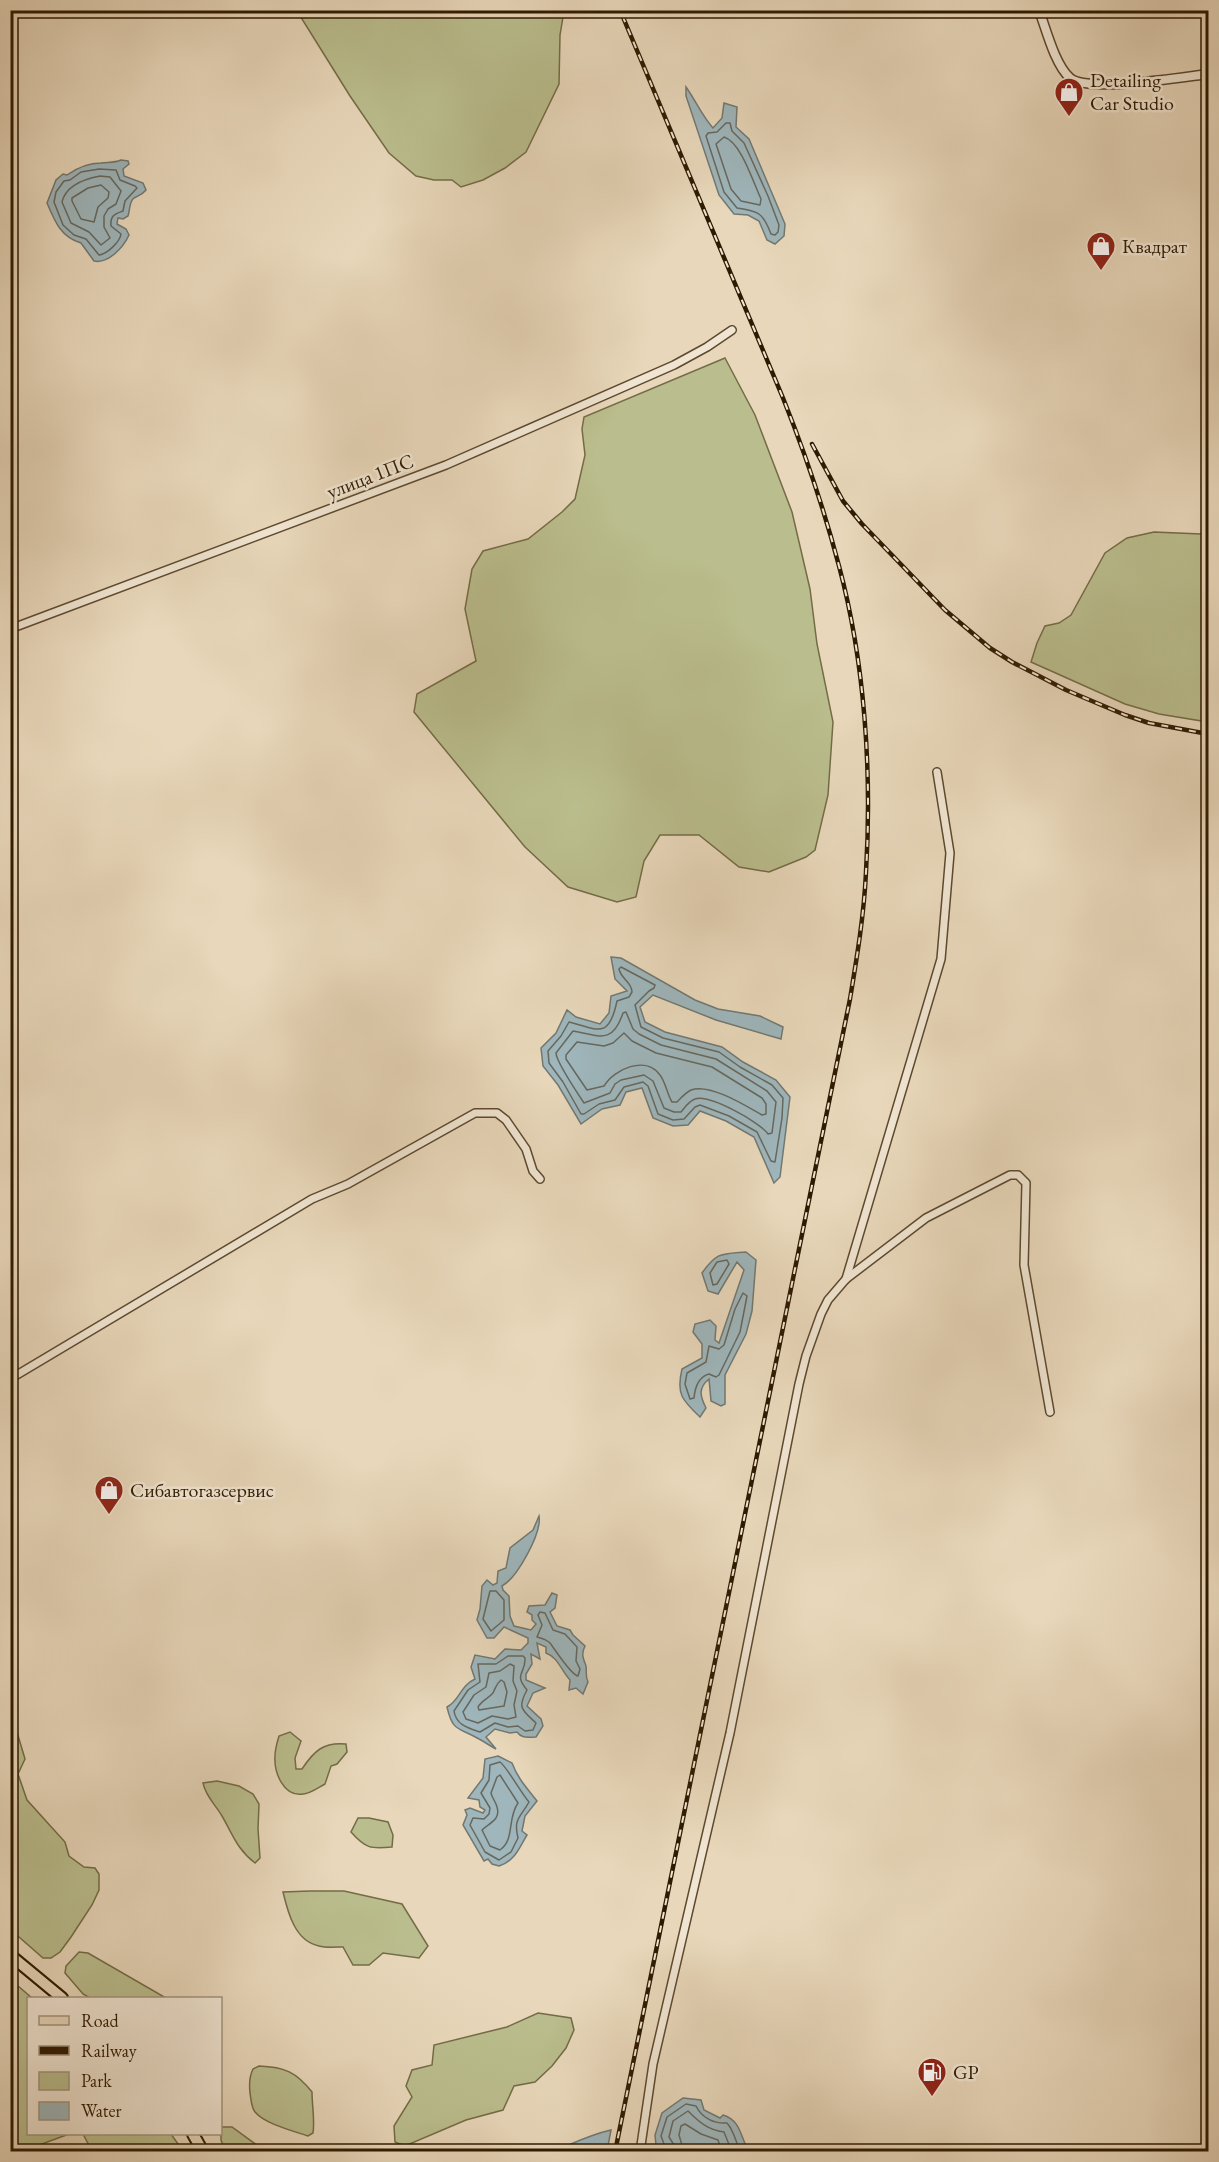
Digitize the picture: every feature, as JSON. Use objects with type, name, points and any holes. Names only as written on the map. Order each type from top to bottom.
[{"type":"main road","points":[[10,1955],[61,1997]]},
{"type":"main road","points":[[193,2135],[203,2151]]},
{"type":"street","points":[[1039,10],[1063,69],[1077,82],[1100,85],[1209,74]]},
{"type":"street","name":"улица 1ПС","points":[[10,629],[446,465],[674,365],[732,330]]},
{"type":"street","points":[[846,1279],[941,959],[950,853],[937,772]]},
{"type":"street","points":[[10,1379],[312,1199],[348,1185],[475,1113],[497,1113],[506,1120],[526,1149],[533,1171],[540,1179]]},
{"type":"street","points":[[640,2151],[653,2064],[730,1733],[799,1384],[806,1356],[828,1300],[846,1279],[926,1218],[1010,1175],[1022,1177],[1026,1183],[1024,1265],[1050,1412]]},
{"type":"green space","points":[[297,11],[564,11],[560,35],[559,84],[526,152],[505,168],[483,180],[461,187],[452,180],[434,180],[416,176],[389,153]]},
{"type":"green space","points":[[725,358],[755,415],[792,512],[810,589],[817,644],[833,722],[828,795],[815,850],[806,857],[769,872],[739,867],[699,835],[660,835],[644,861],[636,897],[617,902],[568,887],[525,847],[414,712],[417,694],[476,661],[465,609],[472,569],[483,551],[528,539],[575,499],[585,455],[582,429],[584,417]]},
{"type":"green space","points":[[1154,532],[1201,534],[1208,538],[1208,722],[1159,714],[1125,704],[1031,662],[1045,626],[1059,623],[1071,615],[1105,553],[1127,538]]},
{"type":"green space","points":[[10,1721],[17,1732],[25,1759],[18,1774],[27,1800],[65,1842],[69,1856],[84,1867],[95,1868],[99,1874],[99,1890],[92,1905],[60,1952],[51,1958],[43,1958],[11,1930]]},
{"type":"green space","points":[[290,1732],[301,1741],[295,1758],[296,1769],[302,1769],[315,1753],[325,1746],[346,1744],[347,1752],[337,1764],[331,1766],[325,1784],[306,1794],[296,1794],[285,1788],[276,1769],[275,1753],[279,1736]]},
{"type":"green space","points":[[217,1781],[239,1786],[253,1794],[259,1804],[260,1858],[255,1863],[240,1847],[206,1792],[203,1783]]},
{"type":"green space","points":[[358,1818],[388,1822],[393,1835],[392,1847],[374,1848],[361,1842],[351,1832]]},
{"type":"green space","points":[[344,1891],[402,1904],[428,1946],[419,1958],[383,1953],[369,1965],[353,1965],[343,1947],[319,1946],[311,1943],[298,1932],[287,1909],[283,1892]]},
{"type":"green space","points":[[79,1952],[88,1953],[164,1997],[88,1997],[65,1973],[66,1966]]},
{"type":"green space","points":[[11,1980],[31,1997],[27,1997],[27,2135],[66,2135],[23,2151],[11,2151]]},
{"type":"green space","points":[[538,2013],[571,2018],[574,2030],[566,2048],[535,2082],[514,2086],[503,2110],[466,2120],[405,2146],[395,2142],[394,2126],[412,2097],[406,2086],[412,2070],[432,2065],[434,2045],[507,2027]]},
{"type":"green space","points":[[259,2066],[283,2069],[295,2075],[312,2092],[313,2133],[308,2136],[280,2127],[255,2112],[251,2102],[250,2081],[253,2069]]},
{"type":"green space","points":[[222,2127],[232,2127],[265,2151],[225,2151],[221,2140]]},
{"type":"green space","points":[[84,2135],[172,2135],[183,2151],[92,2151]]},
{"type":"water","points":[[686,87],[713,128],[722,118],[724,103],[737,107],[736,127],[749,139],[785,224],[784,236],[775,244],[767,240],[759,221],[748,215],[734,214],[719,195],[686,96]]},
{"type":"water","points":[[128,161],[129,164],[123,169],[124,176],[143,183],[146,190],[132,200],[128,216],[123,219],[118,218],[117,224],[126,229],[129,235],[123,245],[110,258],[94,261],[81,243],[64,233],[47,203],[56,180],[63,174],[67,175],[87,165]]},
{"type":"water","points":[[611,957],[621,958],[695,1000],[718,1009],[760,1016],[783,1027],[781,1039],[716,1020],[653,995],[640,1007],[645,1022],[665,1032],[722,1047],[743,1062],[776,1080],[790,1097],[780,1177],[774,1183],[754,1137],[726,1121],[700,1111],[688,1125],[673,1126],[653,1118],[642,1088],[626,1092],[620,1105],[602,1109],[581,1124],[558,1085],[543,1066],[541,1048],[556,1033],[567,1010],[576,1017],[600,1024],[609,1013],[611,996],[627,991],[615,979]]},
{"type":"water","points":[[746,1252],[756,1260],[752,1311],[746,1334],[725,1375],[725,1404],[721,1406],[711,1401],[709,1379],[702,1389],[701,1396],[706,1408],[700,1417],[685,1401],[680,1391],[682,1369],[702,1358],[702,1344],[693,1332],[695,1324],[710,1320],[716,1326],[715,1340],[719,1343],[744,1270],[737,1262],[718,1294],[708,1291],[702,1273],[720,1255]]},
{"type":"water","points":[[539,1516],[533,1544],[515,1574],[502,1586],[509,1596],[510,1616],[514,1626],[531,1630],[536,1624],[532,1620],[532,1615],[527,1612],[529,1606],[545,1605],[552,1593],[557,1595],[555,1608],[550,1612],[557,1626],[570,1630],[585,1646],[583,1656],[588,1682],[583,1694],[576,1688],[569,1690],[570,1680],[557,1661],[546,1653],[546,1647],[537,1643],[540,1659],[531,1654],[532,1664],[526,1674],[526,1680],[545,1688],[533,1693],[527,1706],[541,1719],[543,1726],[536,1737],[525,1737],[517,1732],[510,1733],[495,1729],[486,1737],[496,1749],[454,1725],[447,1707],[455,1701],[466,1685],[475,1679],[471,1667],[475,1655],[495,1659],[505,1649],[521,1650],[528,1643],[528,1638],[504,1627],[494,1638],[487,1638],[477,1620],[482,1586],[487,1580],[493,1585],[497,1583],[498,1571],[506,1568],[510,1548],[533,1530]]},
{"type":"water","points":[[498,1756],[512,1763],[520,1779],[537,1801],[525,1816],[522,1831],[527,1835],[519,1849],[509,1861],[499,1866],[492,1864],[488,1859],[484,1861],[463,1825],[467,1815],[465,1810],[470,1808],[483,1813],[485,1810],[480,1807],[479,1800],[468,1798],[483,1778],[485,1759]]},
{"type":"water","points":[[683,2098],[701,2100],[704,2110],[720,2118],[723,2115],[734,2121],[749,2151],[663,2151],[656,2145],[655,2135],[662,2113]]},
{"type":"water","points":[[611,2130],[607,2151],[564,2151],[564,2147]]},
{"type":"railway","points":[[615,2152],[850,999],[864,904],[868,834],[867,757],[861,679],[848,603],[820,502],[783,398],[620,10]]},
{"type":"railway","points":[[812,444],[843,501],[862,524],[945,610],[990,648],[1066,690],[1125,715],[1149,723],[1208,734]]},
{"type":"place","name":"Detailing Car Studio","points":[[1069,118]]},
{"type":"place","name":"Квадрат","points":[[1101,272]]},
{"type":"place","name":"Сибавтогазсервис","points":[[109,1516]]},
{"type":"place","name":"GP","points":[[932,2098]]}]
